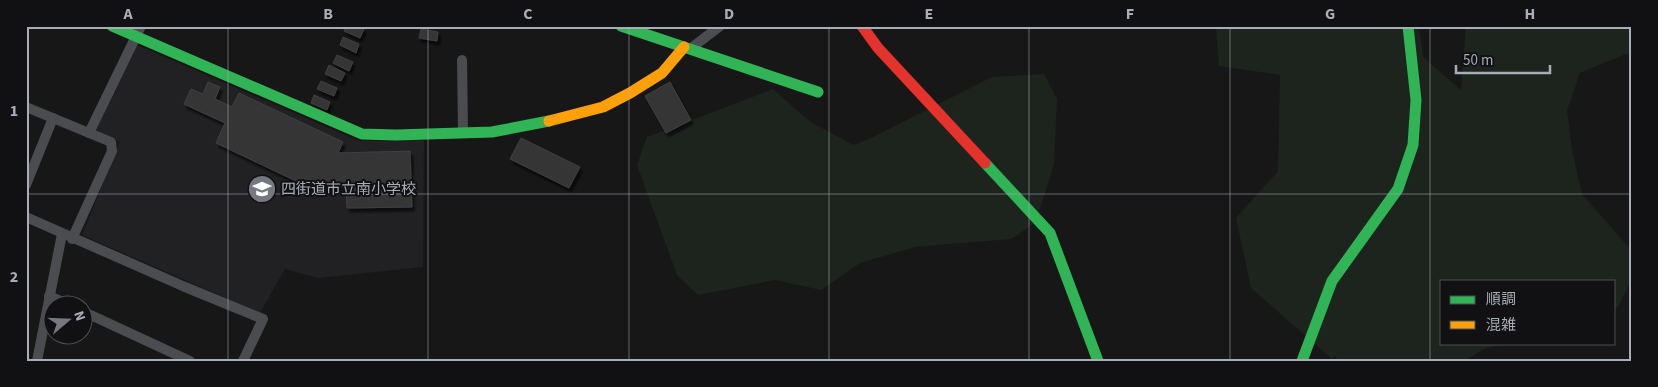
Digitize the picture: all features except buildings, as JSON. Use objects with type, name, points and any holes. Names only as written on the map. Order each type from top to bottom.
[{"type":"street","points":[[112,26],[138,31],[362,134],[396,135],[492,132],[568,118],[603,107],[662,73],[687,48],[720,26]]},
{"type":"street","points":[[621,26],[657,32],[687,48],[818,92]]},
{"type":"street","points":[[862,26],[878,48],[1050,233],[1098,361]]},
{"type":"street","points":[[1302,361],[1332,281],[1398,189],[1413,144],[1416,100],[1408,26]]},
{"type":"street","points":[[89,133],[138,31]]},
{"type":"street","points":[[462,60],[463,132]]},
{"type":"street","points":[[26,107],[111,142],[112,151],[72,239]]},
{"type":"street","points":[[26,185],[53,118]]},
{"type":"street","points":[[26,217],[72,239],[263,319],[243,361]]},
{"type":"street","points":[[49,294],[62,234]]},
{"type":"street","points":[[92,316],[190,361]]},
{"type":"street","points":[[37,361],[42,334]]},
{"type":"shaded area","points":[[1216,26],[1419,26],[1423,57],[1461,90],[1466,26],[1632,26],[1632,55],[1626,54],[1580,73],[1567,111],[1572,150],[1582,194],[1632,251],[1632,278],[1618,307],[1616,308],[1616,280],[1440,280],[1440,344],[1506,344],[1486,348],[1464,361],[1340,361],[1334,356],[1332,359],[1251,288],[1236,218],[1278,171],[1280,75],[1219,66]]},
{"type":"shaded area","name":"四街道市立南小学校","points":[[137,45],[359,141],[424,140],[423,267],[318,278],[285,269],[260,313],[82,235],[120,142],[96,131]]},
{"type":"shaded area","points":[[1044,74],[1057,99],[1054,164],[1036,222],[1011,239],[915,247],[860,263],[821,290],[775,280],[698,295],[677,275],[637,165],[647,137],[773,89],[809,121],[853,145],[869,139],[992,77]]},
{"type":"traffic: fast","points":[[112,26],[362,134],[396,135],[492,132],[549,121]]},
{"type":"traffic: fast","points":[[621,26],[818,92]]},
{"type":"traffic: fast","points":[[1302,361],[1332,281],[1398,189],[1413,145],[1416,100],[1408,26]]},
{"type":"traffic: fast","points":[[985,163],[1050,233],[1098,361]]},
{"type":"traffic: slow","points":[[549,121],[603,107],[630,93],[662,73],[684,47]]},
{"type":"traffic: jam","points":[[862,26],[878,48],[985,163]]},
{"type":"place","name":"四街道市立南小学校","points":[[262,189]]}]
